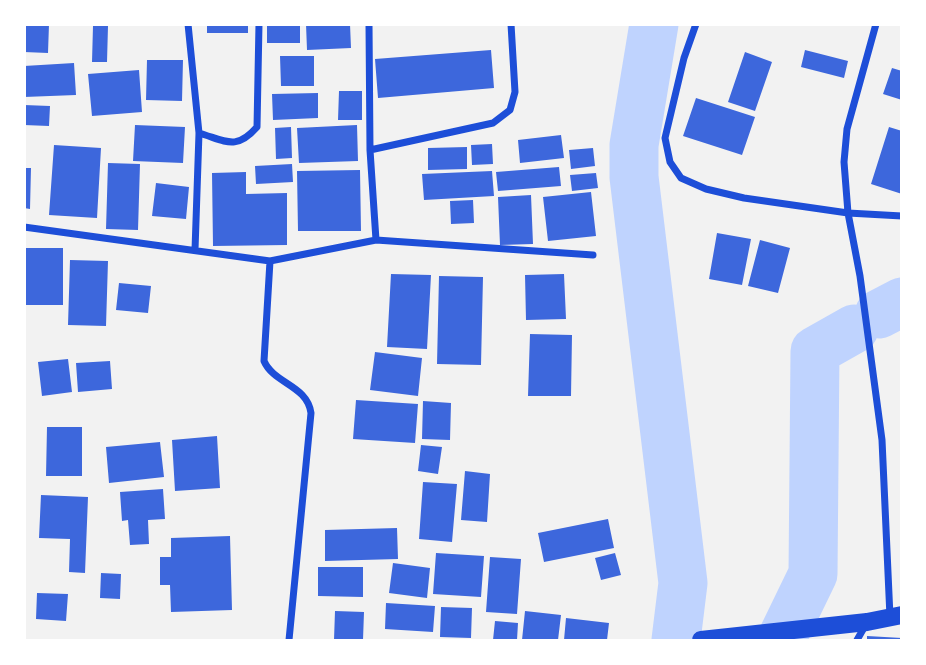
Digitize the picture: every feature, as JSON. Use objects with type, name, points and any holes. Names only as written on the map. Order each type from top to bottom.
[{"type":"main road","points":[[701,640],[867,622],[896,616]]},
{"type":"street","points":[[188,24],[199,133],[195,250]]},
{"type":"street","points":[[199,133],[233,144],[246,139],[257,127],[258,24]]},
{"type":"street","points":[[369,24],[370,150],[376,240]]},
{"type":"street","points":[[370,150],[494,123],[510,110],[515,92],[511,24]]},
{"type":"street","points":[[696,24],[684,58],[665,138],[670,162],[681,178],[706,189],[744,198],[848,213],[901,216]]},
{"type":"street","points":[[876,24],[847,129],[844,162],[848,213],[860,276],[882,440],[896,616]]},
{"type":"street","points":[[24,227],[271,261],[376,240],[593,255]]},
{"type":"street","points":[[271,261],[264,360],[268,370],[305,395],[311,413],[289,640]]},
{"type":"street","points":[[857,640],[867,622]]},
{"type":"building","points":[[24,24],[49,24],[48,53],[24,52]]},
{"type":"building","points":[[207,24],[248,24],[248,33],[207,33]]},
{"type":"building","points":[[267,24],[300,24],[300,43],[267,43]]},
{"type":"building","points":[[306,24],[350,24],[351,48],[307,50]]},
{"type":"building","points":[[93,26],[108,26],[107,62],[92,62]]},
{"type":"building","points":[[491,50],[494,88],[378,98],[375,59]]},
{"type":"building","points":[[805,50],[848,61],[844,78],[801,67]]},
{"type":"building","points":[[745,52],[772,62],[755,111],[728,102]]},
{"type":"building","points":[[280,56],[314,56],[314,86],[281,86]]},
{"type":"building","points":[[147,60],[183,60],[182,101],[146,100]]},
{"type":"building","points":[[74,63],[76,95],[24,97],[24,66]]},
{"type":"building","points":[[892,68],[902,71],[902,100],[883,94]]},
{"type":"building","points":[[139,70],[142,112],[92,116],[88,74]]},
{"type":"building","points":[[339,91],[362,91],[362,120],[338,120]]},
{"type":"building","points":[[318,93],[318,118],[273,120],[272,94]]},
{"type":"building","points":[[696,98],[755,117],[742,155],[683,136]]},
{"type":"building","points":[[24,105],[50,106],[49,126],[24,125]]},
{"type":"building","points":[[135,125],[185,127],[183,163],[133,161]]},
{"type":"building","points":[[357,125],[358,161],[299,163],[297,128]]},
{"type":"building","points":[[291,127],[292,158],[276,159],[275,128]]},
{"type":"building","points":[[889,127],[902,131],[902,194],[871,184]]},
{"type":"building","points":[[561,135],[564,158],[520,163],[518,140]]},
{"type":"building","points":[[492,144],[493,164],[472,165],[471,145]]},
{"type":"building","points":[[54,145],[101,148],[97,218],[49,215]]},
{"type":"building","points":[[467,147],[467,169],[428,170],[428,148]]},
{"type":"building","points":[[593,148],[595,166],[571,169],[569,150]]},
{"type":"building","points":[[108,163],[140,164],[138,230],[106,229]]},
{"type":"building","points":[[292,164],[293,182],[256,184],[255,166]]},
{"type":"building","points":[[559,167],[561,186],[498,191],[496,172]]},
{"type":"building","points":[[24,168],[31,168],[30,209],[24,208]]},
{"type":"building","points":[[360,170],[361,231],[298,231],[297,171]]},
{"type":"building","points":[[492,171],[494,196],[424,200],[422,174]]},
{"type":"building","points":[[246,172],[246,194],[287,193],[287,245],[213,246],[212,173]]},
{"type":"building","points":[[596,173],[598,188],[572,191],[570,175]]},
{"type":"building","points":[[156,183],[189,187],[186,219],[152,216]]},
{"type":"building","points":[[591,192],[596,236],[548,241],[543,197]]},
{"type":"building","points":[[531,195],[533,244],[500,245],[498,197]]},
{"type":"building","points":[[473,200],[474,223],[451,224],[450,201]]},
{"type":"building","points":[[717,233],[751,239],[742,285],[709,279]]},
{"type":"building","points":[[760,240],[790,248],[778,293],[748,286]]},
{"type":"building","points":[[24,248],[63,248],[63,305],[24,305]]},
{"type":"building","points":[[70,260],[108,261],[106,326],[68,325]]},
{"type":"building","points":[[391,274],[431,275],[427,349],[387,347]]},
{"type":"building","points":[[564,274],[566,319],[526,320],[525,275]]},
{"type":"building","points":[[439,276],[483,277],[481,365],[437,364]]},
{"type":"building","points":[[119,283],[151,286],[148,313],[116,310]]},
{"type":"building","points":[[530,334],[572,335],[571,396],[528,396]]},
{"type":"building","points":[[375,352],[422,358],[418,396],[370,390]]},
{"type":"building","points":[[68,359],[72,392],[42,396],[38,362]]},
{"type":"building","points":[[110,361],[112,389],[78,392],[76,363]]},
{"type":"building","points":[[356,400],[418,404],[415,443],[353,439]]},
{"type":"building","points":[[423,401],[451,403],[450,440],[422,439]]},
{"type":"building","points":[[47,427],[82,427],[82,476],[46,476]]},
{"type":"building","points":[[217,436],[220,488],[175,491],[172,440]]},
{"type":"building","points":[[160,442],[164,477],[109,483],[106,447]]},
{"type":"building","points":[[421,445],[442,447],[438,474],[418,471]]},
{"type":"building","points":[[465,471],[490,474],[487,522],[461,520]]},
{"type":"building","points":[[423,482],[457,484],[452,542],[419,539]]},
{"type":"building","points":[[163,489],[165,519],[148,520],[149,544],[130,545],[128,520],[122,521],[120,492]]},
{"type":"building","points":[[41,495],[88,497],[85,573],[69,572],[70,539],[39,538]]},
{"type":"building","points":[[608,519],[614,548],[544,562],[538,533]]},
{"type":"building","points":[[397,528],[398,559],[325,561],[325,530]]},
{"type":"building","points":[[230,536],[232,610],[171,612],[170,585],[160,585],[160,557],[171,557],[171,538]]},
{"type":"building","points":[[436,553],[484,556],[481,597],[433,594]]},
{"type":"building","points":[[615,553],[621,575],[601,580],[595,558]]},
{"type":"building","points":[[490,557],[521,559],[517,614],[486,612]]},
{"type":"building","points":[[393,563],[430,568],[427,598],[389,593]]},
{"type":"building","points":[[318,567],[363,567],[363,597],[318,596]]},
{"type":"building","points":[[101,573],[121,574],[120,599],[100,598]]},
{"type":"building","points":[[37,593],[68,594],[66,621],[36,619]]},
{"type":"building","points":[[386,603],[435,606],[433,632],[385,629]]},
{"type":"building","points":[[441,607],[472,608],[471,638],[440,637]]},
{"type":"building","points":[[335,611],[364,612],[363,640],[334,640]]},
{"type":"building","points":[[525,611],[561,615],[558,640],[522,640]]},
{"type":"building","points":[[566,618],[609,623],[607,640],[564,640]]},
{"type":"building","points":[[495,621],[518,623],[517,640],[493,640]]},
{"type":"building","points":[[867,636],[902,638],[902,640],[867,640]]},
{"type":"waterway","points":[[654,24],[634,145],[634,177],[683,583],[676,640]]},
{"type":"waterway","points":[[879,314],[902,302]]},
{"type":"waterway","points":[[781,640],[813,574],[815,351],[854,329]]}]
